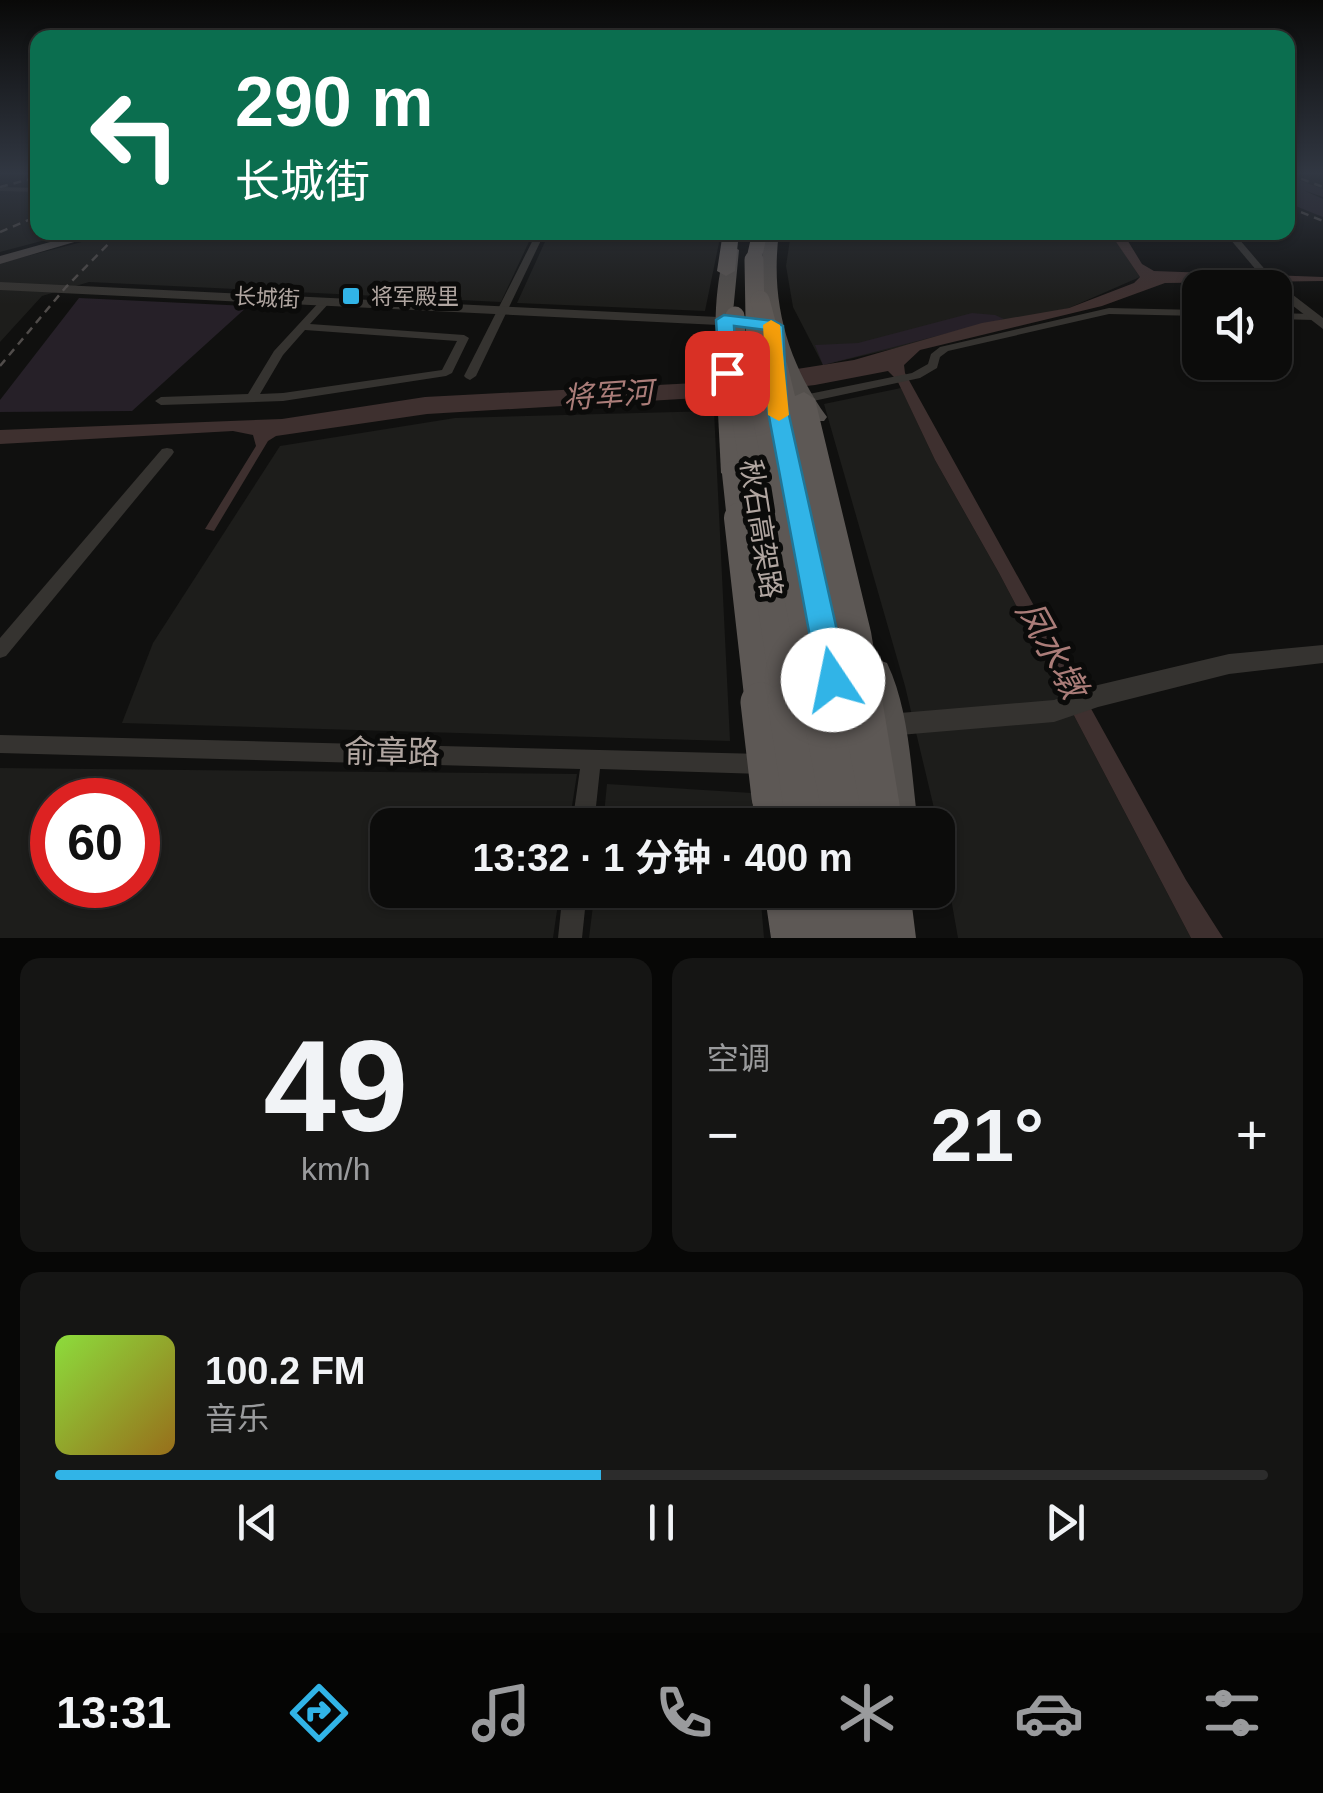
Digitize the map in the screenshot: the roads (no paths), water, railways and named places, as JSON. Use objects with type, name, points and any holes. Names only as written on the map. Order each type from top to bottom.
[{"type":"highway","points":[[735,240],[739,272],[777,363],[838,639],[859,808]]},
{"type":"highway","name":"秋石高架路","points":[[744,240],[736,272],[736,364],[803,808]]},
{"type":"highway","name":"秋石高架路","points":[[756,240],[739,272],[841,808]]},
{"type":"highway","points":[[728,386],[734,472],[773,808]]},
{"type":"highway","points":[[792,386],[855,632],[880,808]]},
{"type":"highway","points":[[790,908],[797,938]]},
{"type":"highway","points":[[816,908],[820,938]]},
{"type":"highway","points":[[859,908],[864,938]]},
{"type":"highway","points":[[892,908],[894,938]]},
{"type":"main road","points":[[0,258],[63,240]]},
{"type":"main road","points":[[0,258],[71,240]]},
{"type":"main road","points":[[771,240],[766,274],[774,326],[792,386],[858,808]]},
{"type":"main road","points":[[739,272],[724,320],[728,386],[788,808]]},
{"type":"main road","points":[[792,386],[819,419],[888,725],[898,808]]},
{"type":"main road","points":[[796,908],[797,938]]},
{"type":"main road","points":[[876,908],[882,938]]},
{"type":"main road","points":[[909,908],[912,938]]},
{"type":"street","points":[[470,376],[537,240]]},
{"type":"street","points":[[1235,240],[1261,270]]},
{"type":"street","name":"长城街","points":[[0,286],[505,308],[774,326]]},
{"type":"street","points":[[1292,298],[1319,321]]},
{"type":"street","points":[[252,398],[278,353],[326,300]]},
{"type":"street","points":[[792,386],[886,384],[916,376],[933,366],[935,356],[944,349],[1099,313],[1182,313]]},
{"type":"street","points":[[1292,318],[1319,321]]},
{"type":"street","points":[[161,401],[252,398],[446,373],[464,338],[302,327]]},
{"type":"street","points":[[0,651],[166,452]]},
{"type":"street","points":[[888,725],[986,719],[1078,703],[1230,664],[1323,654]]},
{"type":"street","name":"俞章路","points":[[0,744],[784,765]]},
{"type":"street","points":[[585,808],[592,758]]},
{"type":"street","points":[[570,938],[573,908]]},
{"type":"water","points":[[1115,240],[1127,240],[1142,264],[1154,271],[1182,272],[1182,283],[1165,283],[1102,306],[920,350],[904,365],[905,373],[1186,880],[1223,938],[1191,938],[999,573],[935,460],[897,380],[888,371],[715,397],[427,414],[276,436],[268,441],[214,531],[205,529],[256,446],[253,435],[233,431],[0,444],[0,430],[282,419],[425,397],[715,382],[854,360],[982,323],[1069,308],[1134,283],[1140,277]]},
{"type":"water","points":[[1292,276],[1323,277],[1323,281],[1292,281]]},
{"type":"railway","points":[[1312,217],[1323,221]]},
{"type":"railway","points":[[0,232],[30,219]]},
{"type":"railway","points":[[0,366],[66,287],[112,240]]},
{"type":"place","name":"将军殿里","points":[[351,296]]},
{"type":"water label","name":"将军河","points":[[608,395]]},
{"type":"water label","name":"凤水墩","points":[[1052,649]]}]
